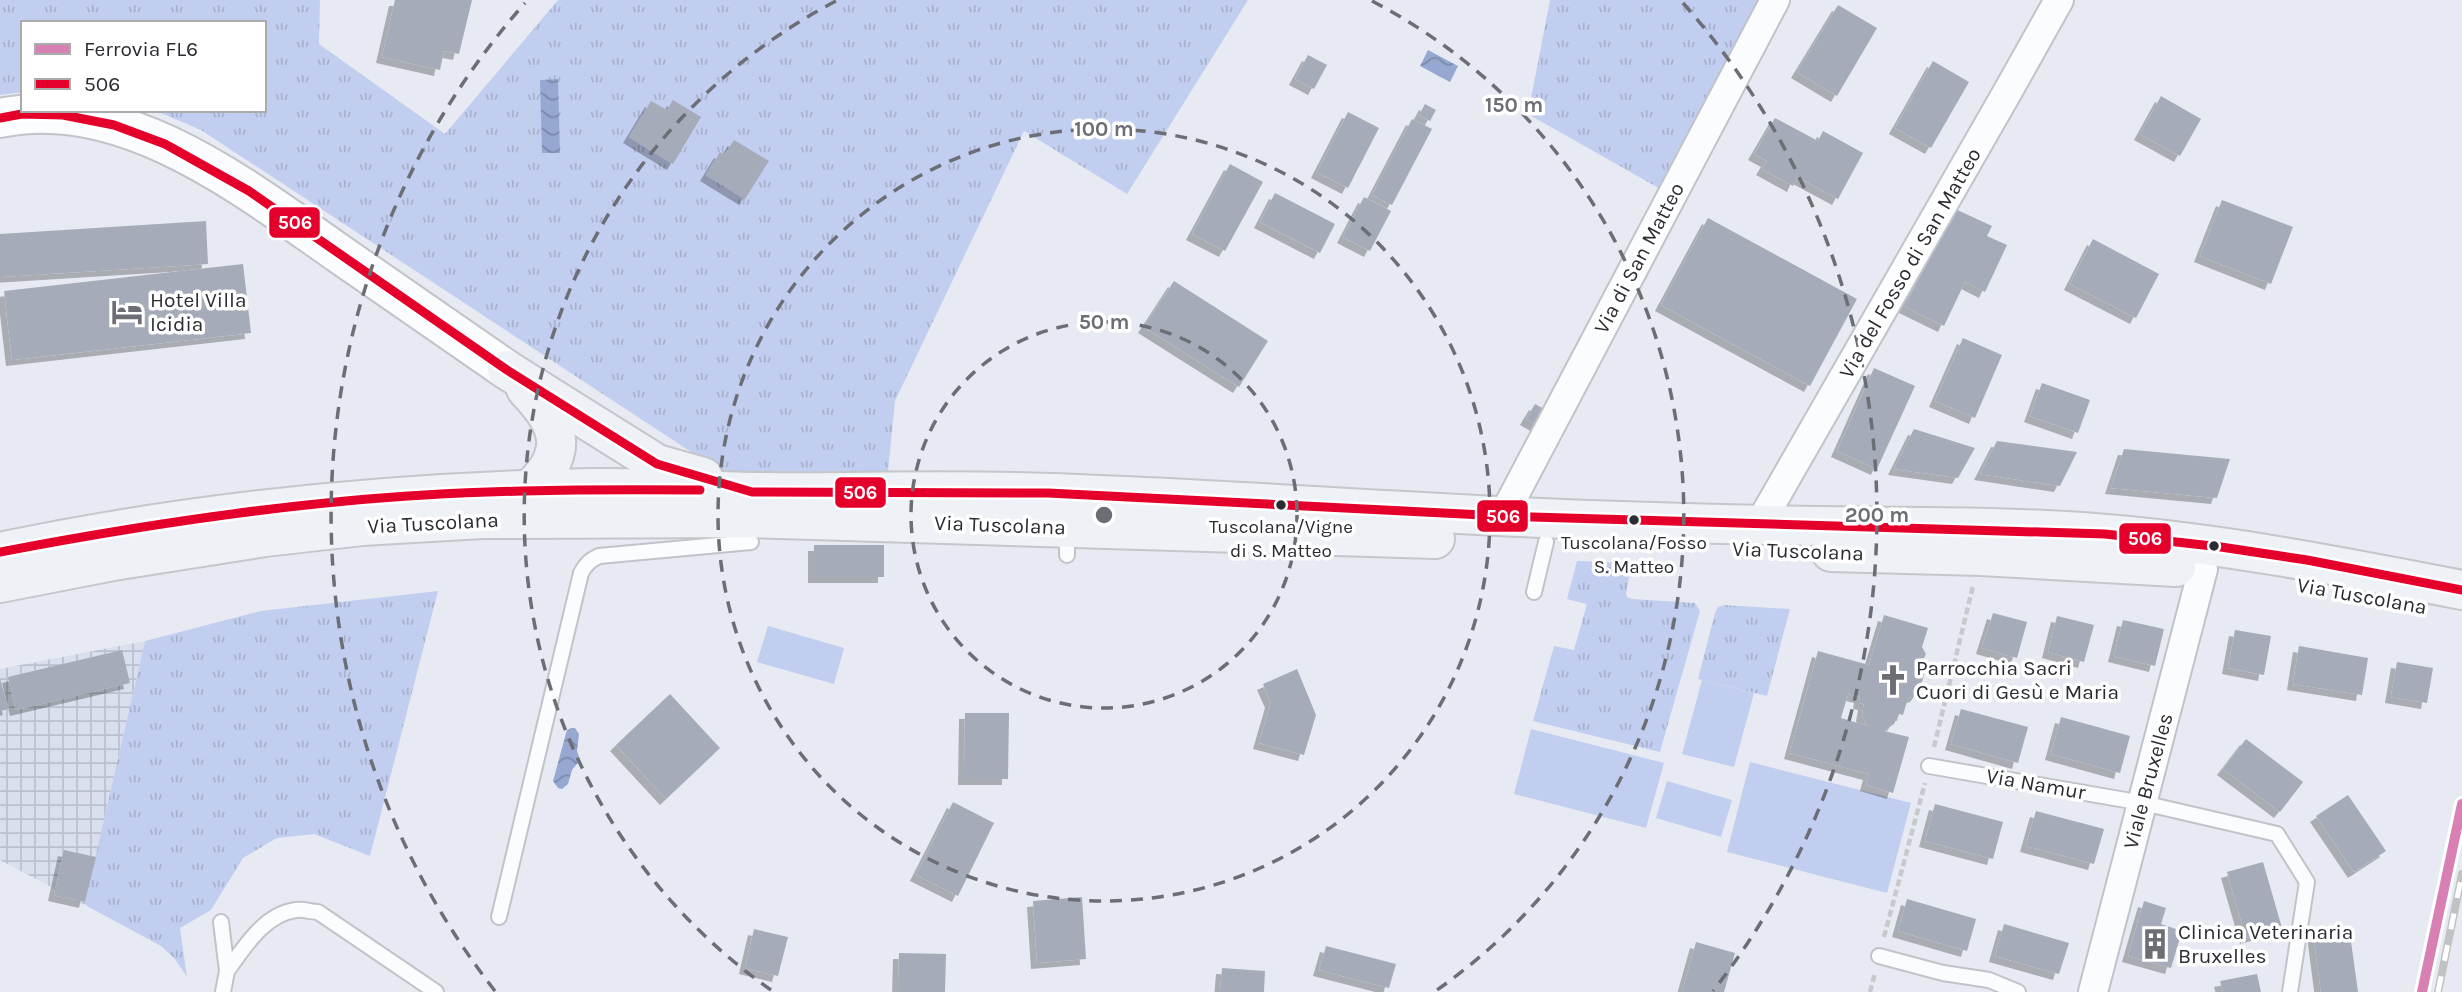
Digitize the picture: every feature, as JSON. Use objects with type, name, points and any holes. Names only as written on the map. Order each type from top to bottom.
[{"type":"main road","points":[[0,118],[22,114],[63,116],[126,129],[165,144],[248,191],[507,370],[750,526]]},
{"type":"main road","points":[[507,370],[544,409],[557,436],[552,463],[529,490]]},
{"type":"main road","name":"Via Tuscolana","points":[[0,552],[69,537],[218,514],[366,499],[601,488],[750,526],[1048,493],[1503,516],[2105,534],[2295,558],[2462,590]]},
{"type":"main road","name":"Via Tuscolana","points":[[0,583],[126,559],[331,529],[493,519],[750,526],[1067,542],[1546,542],[1994,557],[2203,569],[2250,575],[2462,614]]},
{"type":"street","name":"Via di San Matteo","points":[[1503,516],[1775,0]]},
{"type":"street","name":"Via del Fosso di San Matteo","points":[[1759,525],[2059,0]]},
{"type":"street","name":"Viale Bruxelles","points":[[2093,992],[2203,569]]},
{"type":"lane","points":[[499,916],[584,566],[599,556],[750,526]]},
{"type":"lane","points":[[1535,592],[1546,542]]},
{"type":"lane","name":"Via Namur","points":[[1929,766],[2143,803],[2277,834],[2307,882],[2290,992]]},
{"type":"lane","points":[[227,971],[261,928],[276,917],[296,910],[318,912],[436,992]]},
{"type":"lane","points":[[221,922],[227,971],[223,992]]},
{"type":"lane","points":[[1879,956],[1943,973],[1989,980],[2018,992]]},
{"type":"shaded area","points":[[145,641],[85,902],[87,906],[0,860],[0,669]]},
{"type":"green space","points":[[0,0],[320,0],[319,44],[445,134],[558,0],[1248,0],[1127,194],[1024,131],[895,401],[886,492],[752,492],[201,130],[159,112],[266,112],[266,21],[21,21],[21,92],[0,95]]},
{"type":"green space","points":[[1550,0],[1765,0],[1662,190],[1528,114]]},
{"type":"green space","points":[[1577,561],[1632,563],[1627,597],[1695,603],[1700,611],[1660,752],[1533,721],[1554,646],[1574,650],[1587,604],[1567,599]]},
{"type":"green space","points":[[438,591],[370,856],[314,834],[277,838],[243,858],[211,910],[180,928],[187,977],[175,959],[161,946],[87,906],[85,902],[145,641],[261,611]]},
{"type":"green space","points":[[1724,605],[1790,609],[1767,696],[1698,679],[1715,613],[1718,607]]},
{"type":"green space","points":[[768,626],[844,648],[834,684],[757,662]]},
{"type":"green space","points":[[1702,680],[1754,693],[1734,767],[1682,754]]},
{"type":"green space","points":[[1531,729],[1664,763],[1646,828],[1514,794]]},
{"type":"green space","points":[[1750,762],[1911,803],[1887,893],[1727,852]]},
{"type":"green space","points":[[1667,781],[1732,800],[1721,837],[1656,818]]},
{"type":"water","points":[[1428,50],[1458,66],[1450,82],[1420,66]]},
{"type":"water","points":[[558,79],[560,153],[542,153],[540,80]]},
{"type":"water","points":[[575,728],[579,734],[577,751],[580,760],[572,770],[568,784],[562,789],[553,781],[567,730]]},
{"type":"building","points":[[395,0],[472,0],[459,54],[444,51],[440,70],[382,57]]},
{"type":"building","points":[[1838,5],[1877,28],[1837,96],[1797,72]]},
{"type":"building","points":[[1308,55],[1327,65],[1314,89],[1295,79]]},
{"type":"building","points":[[1933,61],[1969,82],[1931,148],[1895,128]]},
{"type":"building","points":[[2161,96],[2201,119],[2180,156],[2140,134]]},
{"type":"building","points":[[673,100],[701,117],[673,164],[629,137],[651,101],[667,110]]},
{"type":"building","points":[[1425,104],[1436,110],[1430,121],[1419,115]]},
{"type":"building","points":[[1348,112],[1379,128],[1348,188],[1317,172]]},
{"type":"building","points":[[1775,118],[1818,141],[1823,131],[1863,153],[1838,199],[1797,177],[1793,186],[1762,169],[1767,161],[1754,154]]},
{"type":"building","points":[[1412,119],[1432,129],[1392,205],[1372,195]]},
{"type":"building","points":[[734,140],[769,161],[745,199],[706,175],[720,152],[724,155]]},
{"type":"building","points":[[1230,164],[1263,182],[1225,251],[1192,234]]},
{"type":"building","points":[[1275,193],[1335,224],[1320,253],[1260,222]]},
{"type":"building","points":[[1364,197],[1391,211],[1370,251],[1343,237]]},
{"type":"building","points":[[2222,200],[2293,227],[2271,284],[2200,256]]},
{"type":"building","points":[[1953,208],[1992,226],[1987,236],[2007,245],[1985,292],[1965,282],[1944,326],[1905,307]]},
{"type":"building","points":[[1708,218],[1857,299],[1810,386],[1661,305]]},
{"type":"building","points":[[206,221],[208,264],[0,277],[0,234]]},
{"type":"building","points":[[2093,239],[2159,274],[2136,318],[2070,284]]},
{"type":"building","name":"Hotel Villa Icidia","points":[[243,264],[251,333],[12,360],[4,291]]},
{"type":"building","points":[[1174,281],[1268,341],[1239,387],[1144,327]]},
{"type":"building","points":[[1963,338],[2002,355],[1975,418],[1935,401]]},
{"type":"building","points":[[1874,368],[1915,386],[1877,469],[1837,451]]},
{"type":"building","points":[[2042,383],[2090,400],[2078,433],[2030,416]]},
{"type":"building","points":[[1535,404],[1548,411],[1540,427],[1526,419]]},
{"type":"building","points":[[1914,429],[1975,448],[1958,478],[1894,469]]},
{"type":"building","points":[[1997,441],[2077,452],[2060,486],[1980,474]]},
{"type":"building","points":[[2124,449],[2230,459],[2217,498],[2111,488]]},
{"type":"building","points":[[814,545],[884,545],[884,577],[814,577]]},
{"type":"building","points":[[1993,613],[2027,622],[2017,658],[1982,648]]},
{"type":"building","points":[[1884,615],[1928,628],[1922,647],[1926,654],[1923,660],[1926,668],[1919,692],[1908,698],[1903,715],[1899,714],[1894,724],[1884,731],[1909,737],[1893,793],[1866,785],[1869,774],[1790,753],[1818,651],[1869,665]],"holes":[[[1848,694],[1860,697],[1859,703],[1864,704],[1862,715],[1868,726],[1841,718]]]},
{"type":"building","points":[[2057,616],[2094,625],[2084,662],[2048,652]]},
{"type":"building","points":[[2123,620],[2164,629],[2155,666],[2114,656]]},
{"type":"building","points":[[2235,630],[2271,636],[2264,675],[2228,668]]},
{"type":"building","points":[[2299,646],[2368,658],[2362,695],[2293,684]]},
{"type":"building","points":[[122,650],[130,683],[16,710],[8,677]]},
{"type":"building","points":[[2397,662],[2433,668],[2427,703],[2391,697]]},
{"type":"building","points":[[1297,669],[1316,715],[1304,755],[1259,743],[1271,702],[1263,684]]},
{"type":"building","points":[[0,679],[9,709],[0,711]]},
{"type":"building","points":[[670,694],[720,748],[666,799],[616,745]]},
{"type":"building","points":[[1961,709],[2028,727],[2018,763],[1951,744]]},
{"type":"building","points":[[965,713],[1009,713],[1008,779],[964,779]]},
{"type":"building","points":[[2061,717],[2130,736],[2120,773],[2051,754]]},
{"type":"building","points":[[2246,739],[2303,782],[2280,812],[2223,769]]},
{"type":"building","points":[[2348,795],[2386,851],[2354,872],[2316,816]]},
{"type":"building","points":[[953,802],[994,823],[958,896],[916,875]]},
{"type":"building","points":[[1935,804],[2003,822],[1993,859],[1925,841]]},
{"type":"building","points":[[2036,811],[2104,829],[2094,864],[2026,846]]},
{"type":"building","points":[[64,850],[96,857],[85,902],[54,895]]},
{"type":"building","points":[[2263,862],[2282,928],[2246,938],[2227,872]]},
{"type":"building","points":[[1082,897],[1086,959],[1037,963],[1033,901]]},
{"type":"building","points":[[1907,899],[1976,919],[1967,951],[1898,931]]},
{"type":"building","name":"Clinica Veterinaria Bruxelles","points":[[2144,901],[2166,908],[2161,924],[2182,931],[2171,968],[2128,956]]},
{"type":"building","points":[[2004,924],[2069,943],[2059,974],[1995,956]]},
{"type":"building","points":[[2349,927],[2358,992],[2321,992],[2313,931]]},
{"type":"building","points":[[754,929],[788,937],[778,976],[745,968]]},
{"type":"building","points":[[1696,942],[1735,953],[1724,992],[1682,992]]},
{"type":"building","points":[[1326,946],[1396,964],[1389,988],[1319,970]]},
{"type":"building","points":[[899,953],[946,954],[945,992],[898,992]]},
{"type":"building","points":[[1222,968],[1265,971],[1264,992],[1220,992]]},
{"type":"building","points":[[2257,974],[2261,992],[2223,992],[2220,981]]},
{"type":"railway","points":[[2438,992],[2462,874]]},
{"type":"rail line","name":"FL6","points":[[2422,992],[2462,804]]},
{"type":"transit line","name":"506","points":[[0,118],[22,114],[63,115],[114,125],[165,144],[249,191],[507,370],[657,464],[752,492],[1048,493],[1503,516],[2105,534],[2307,560],[2462,590]]},
{"type":"transit line","name":"506","points":[[0,552],[172,522],[346,501],[523,491],[700,490]]},
{"type":"place","name":"Hotel Villa Icidia","points":[[127,312]]},
{"type":"place","name":"Tuscolana/Vigne di S. Matteo","points":[[1281,505]]},
{"type":"place","name":"Tuscolana/Fosso S. Matteo","points":[[1634,520]]},
{"type":"place","name":"Parrocchia Sacri Cuori di Gesù e Maria","points":[[1893,680]]},
{"type":"place","name":"Clinica Veterinaria Bruxelles","points":[[2155,944]]}]
